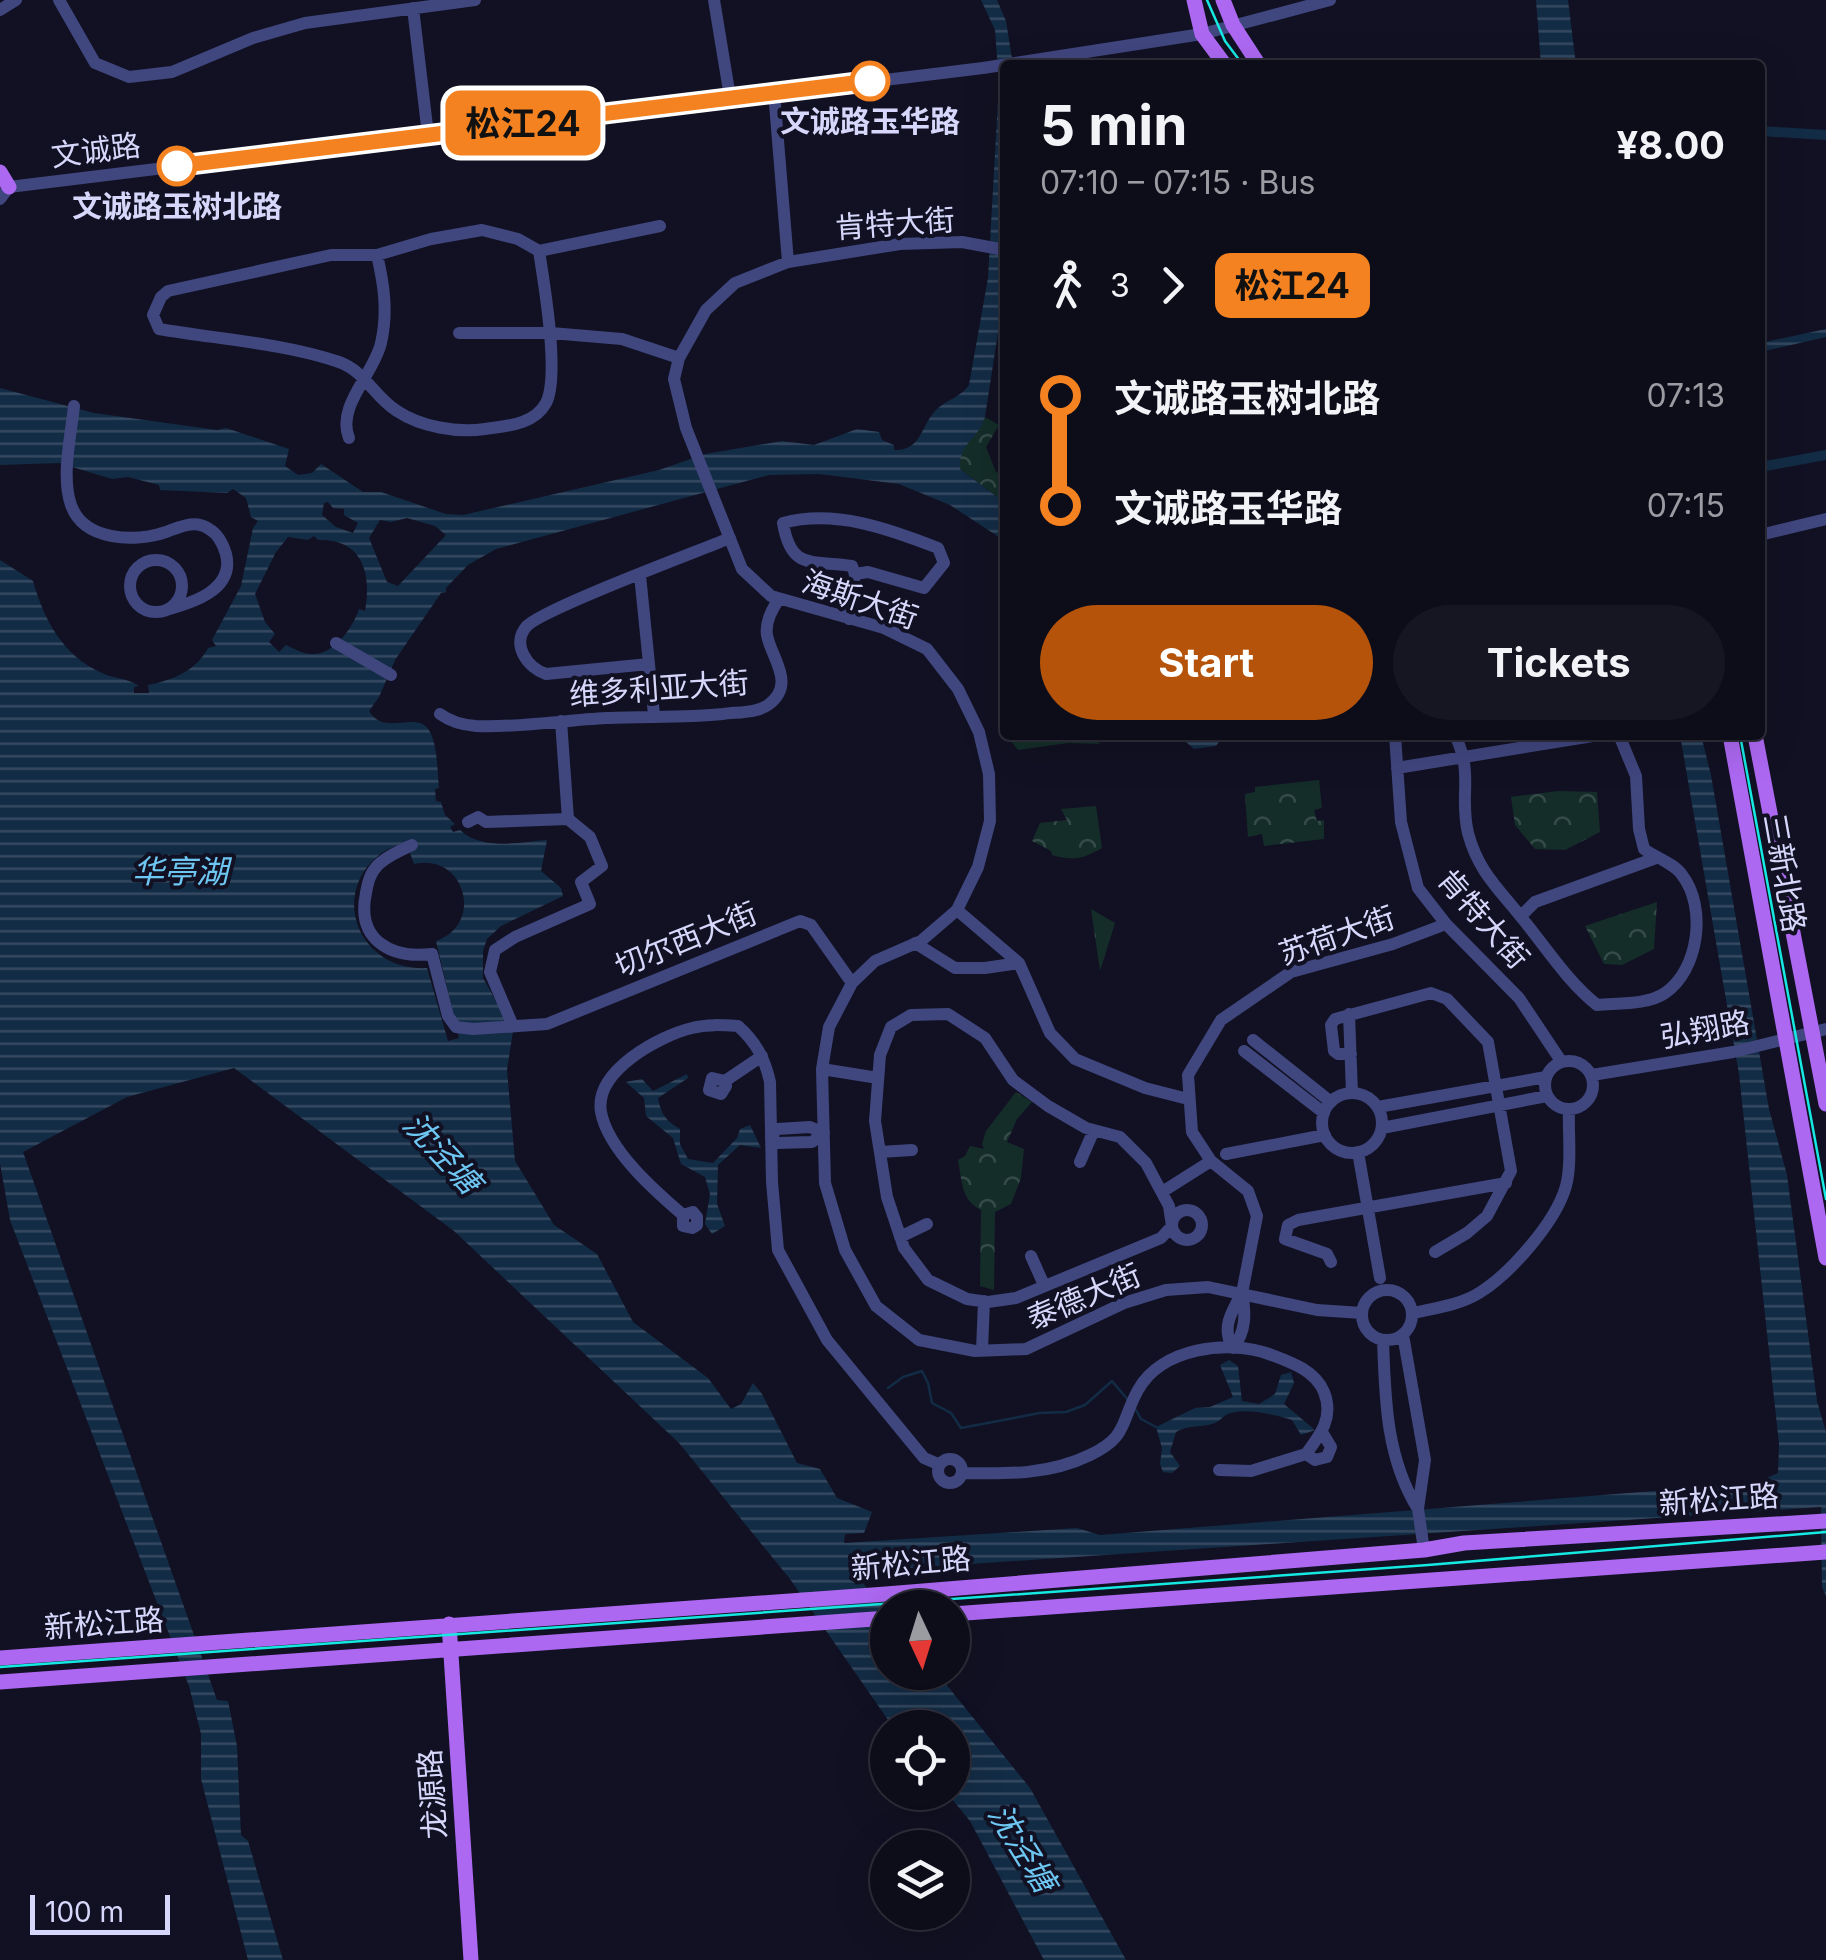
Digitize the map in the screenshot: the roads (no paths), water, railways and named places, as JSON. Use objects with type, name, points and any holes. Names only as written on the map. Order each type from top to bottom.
[{"type":"main road","points":[[1194,0],[1202,34],[1221,60]]},
{"type":"main road","points":[[1223,0],[1233,25],[1256,60]]},
{"type":"main road","points":[[0,172],[4,193]]},
{"type":"main road","name":"三新北路","points":[[1731,740],[1826,1258]]},
{"type":"main road","name":"三新北路","points":[[1756,740],[1819,1031],[1826,1104]]},
{"type":"main road","name":"新松江路","points":[[0,1658],[886,1594],[1464,1544],[1822,1521]]},
{"type":"main road","name":"新松江路","points":[[970,1613],[1823,1552]]},
{"type":"main road","name":"新松江路","points":[[0,1682],[870,1619]]},
{"type":"main road","name":"龙源路","points":[[449,1624],[471,1960]]},
{"type":"street","points":[[0,10],[16,0]]},
{"type":"street","points":[[59,0],[95,63],[129,77],[172,72],[253,38],[306,23],[475,0]]},
{"type":"street","points":[[714,0],[730,97]]},
{"type":"street","name":"文诚路","points":[[1028,60],[1202,34],[1330,0]]},
{"type":"street","points":[[413,8],[428,135]]},
{"type":"street","name":"文诚路","points":[[4,193],[428,135],[1000,65]]},
{"type":"street","points":[[774,92],[788,262]]},
{"type":"street","points":[[539,251],[551,333],[546,403],[526,422],[478,430],[429,426],[395,410],[366,379],[344,363],[159,329],[154,315],[160,298],[168,291],[331,255],[376,255],[432,238],[482,230],[518,240],[539,251],[660,226]]},
{"type":"street","name":"肯特大街","points":[[679,358],[706,310],[734,283],[788,262],[900,244],[962,242],[1000,249]]},
{"type":"street","points":[[349,438],[345,416],[380,347],[386,315],[376,255]]},
{"type":"street","points":[[459,332],[622,339],[679,358]]},
{"type":"street","name":"海斯大街","points":[[679,358],[674,379],[695,450],[742,569],[771,596],[884,628],[927,650],[958,688],[979,732],[990,774],[990,821],[978,867],[957,910],[914,944],[875,961],[852,983]]},
{"type":"street","points":[[74,406],[68,466],[70,505],[78,517],[99,533],[136,538],[197,524],[210,529],[220,540],[228,562],[215,589],[191,603],[166,610],[150,612],[142,608],[132,596],[130,579],[134,572],[148,562],[165,562],[178,573],[179,598],[166,610]]},
{"type":"street","points":[[848,619],[852,566],[799,559],[787,546],[782,523],[800,518],[879,525],[938,548],[944,563],[924,588],[868,572],[854,574]]},
{"type":"street","points":[[1765,534],[1826,519]]},
{"type":"street","points":[[649,664],[546,674],[533,670],[524,659],[520,640],[526,625],[730,538]]},
{"type":"street","points":[[640,575],[654,715]]},
{"type":"street","name":"维多利亚大街","points":[[440,714],[449,721],[470,726],[709,715],[767,706],[777,696],[782,681],[780,664],[767,635],[768,620],[779,598]]},
{"type":"street","points":[[336,643],[391,675]]},
{"type":"street","points":[[561,720],[568,819]]},
{"type":"street","name":"肯特大街","points":[[1395,740],[1401,822],[1418,888],[1446,924],[1519,998],[1561,1061]]},
{"type":"street","points":[[1457,740],[1466,759],[1467,829],[1475,856],[1495,890],[1580,991],[1597,1005],[1664,995],[1694,954],[1692,892],[1680,871],[1644,849],[1636,776],[1621,740]]},
{"type":"street","points":[[1398,768],[1571,740]]},
{"type":"street","points":[[412,845],[380,862],[370,875],[364,899],[365,925],[389,949],[412,956],[432,954],[448,1016],[456,1026],[514,1026],[490,972],[495,950],[590,904],[581,882],[602,866],[590,837],[568,819],[486,822],[478,816],[468,822]]},
{"type":"street","points":[[1520,916],[1535,902],[1656,858]]},
{"type":"street","points":[[957,910],[1020,963],[1050,1033],[1074,1059],[1144,1088],[1188,1098],[1192,1132],[1210,1160],[1248,1191],[1257,1216],[1242,1294],[1227,1328],[1234,1348]]},
{"type":"street","name":"切尔西大街","points":[[514,1026],[547,1024],[800,921],[811,925],[852,983]]},
{"type":"street","name":"苏荷大街","points":[[1188,1098],[1188,1075],[1220,1020],[1292,972],[1393,944],[1446,924]]},
{"type":"street","points":[[914,944],[955,968],[1020,963]]},
{"type":"street","name":"泰德大街","points":[[852,983],[829,1027],[822,1069],[825,1183],[845,1250],[876,1306],[919,1340],[975,1351],[1026,1349],[1124,1303],[1166,1290],[1208,1287],[1317,1310],[1362,1313]]},
{"type":"street","points":[[1352,1093],[1350,1014],[1431,994],[1447,999],[1488,1042],[1510,1162],[1506,1182],[1487,1216],[1435,1252]]},
{"type":"street","points":[[948,1014],[985,1038],[1013,1080],[1048,1106],[1094,1130],[1120,1137],[1146,1163],[1169,1206],[1172,1226],[1161,1238],[1016,1298],[967,1299],[928,1280],[900,1237],[887,1197],[875,1122],[880,1055],[891,1027],[911,1015],[948,1014]]},
{"type":"street","points":[[683,1214],[654,1190],[614,1142],[600,1109],[606,1085],[641,1051],[662,1038],[694,1028],[738,1026],[752,1038],[770,1082],[778,1250],[826,1340],[924,1458],[938,1464],[956,1459],[962,1473],[1049,1471],[1092,1454],[1120,1436],[1138,1388],[1154,1371],[1181,1354],[1234,1348],[1263,1352],[1301,1366],[1322,1387],[1330,1409],[1322,1432],[1330,1440],[1327,1457],[1315,1460],[1306,1454],[1251,1471],[1219,1470]]},
{"type":"street","name":"弘翔路","points":[[1592,1075],[1733,1052],[1819,1031]]},
{"type":"street","points":[[1254,1040],[1328,1108]]},
{"type":"street","points":[[1244,1052],[1328,1108]]},
{"type":"street","points":[[725,1081],[762,1056]]},
{"type":"street","points":[[1378,1107],[1546,1077],[1561,1061],[1582,1064],[1592,1075],[1590,1098],[1570,1109],[1556,1106],[1547,1096],[1546,1077]]},
{"type":"street","points":[[822,1069],[878,1078]]},
{"type":"street","points":[[1352,1093],[1367,1097],[1378,1107],[1382,1128],[1374,1144],[1358,1152],[1338,1150],[1325,1135],[1328,1108],[1352,1093]]},
{"type":"street","points":[[1382,1128],[1547,1096]]},
{"type":"street","points":[[1413,1313],[1479,1293],[1520,1258],[1545,1226],[1566,1186],[1570,1109]]},
{"type":"street","points":[[771,1137],[777,1129],[810,1127],[824,1134]]},
{"type":"street","points":[[1080,1162],[1094,1130]]},
{"type":"street","points":[[1226,1154],[1325,1135]]},
{"type":"street","points":[[880,1152],[912,1150]]},
{"type":"street","points":[[1358,1152],[1380,1278]]},
{"type":"street","points":[[1162,1192],[1210,1160]]},
{"type":"street","points":[[1332,1262],[1327,1254],[1285,1239],[1288,1225],[1506,1182]]},
{"type":"street","points":[[900,1237],[927,1224]]},
{"type":"street","points":[[1030,1256],[1044,1286]]},
{"type":"street","points":[[1383,1289],[1402,1294],[1413,1313],[1412,1323],[1403,1335],[1383,1340],[1367,1330],[1362,1313],[1371,1294],[1383,1289]]},
{"type":"street","points":[[982,1350],[984,1301]]},
{"type":"street","points":[[1403,1335],[1426,1460],[1418,1509],[1424,1550]]},
{"type":"street","points":[[1383,1340],[1386,1414],[1404,1487],[1418,1509]]},
{"type":"water","name":"华亭湖","points":[[981,0],[997,0],[1006,21],[1012,60],[1000,60],[1000,320],[985,417],[962,453],[960,469],[1000,499],[1000,538],[950,505],[899,484],[819,474],[769,475],[496,549],[468,565],[441,593],[395,660],[369,711],[384,722],[418,722],[430,732],[437,759],[436,801],[441,802],[445,815],[455,824],[450,827],[453,832],[460,830],[490,843],[547,840],[541,871],[561,888],[563,896],[501,926],[487,939],[483,978],[513,1031],[507,1070],[515,1161],[554,1225],[597,1254],[633,1322],[708,1378],[731,1409],[741,1404],[753,1383],[797,1463],[820,1469],[837,1498],[872,1512],[864,1533],[845,1534],[844,1543],[1077,1528],[1100,1535],[1755,1483],[1778,1473],[1779,1444],[1739,1074],[1681,740],[1702,740],[1769,1109],[1787,1175],[1817,1401],[1826,1432],[1826,1596],[1822,1587],[1821,1507],[865,1571],[861,1581],[870,1592],[870,1690],[951,1690],[967,1710],[881,1710],[790,1579],[679,1443],[454,1231],[234,1068],[127,1097],[23,1152],[217,1700],[228,1701],[237,1746],[241,1835],[248,1841],[283,1960],[248,1960],[201,1779],[201,1734],[189,1686],[10,1220],[0,1163],[0,560],[33,581],[49,623],[76,657],[102,673],[139,686],[134,687],[134,693],[149,693],[148,685],[183,673],[208,648],[216,646],[212,640],[241,586],[253,528],[258,521],[251,517],[246,498],[233,489],[227,493],[160,490],[159,485],[128,477],[112,479],[59,463],[0,465],[0,388],[94,413],[217,430],[226,428],[289,449],[285,466],[298,475],[312,473],[321,464],[363,492],[381,492],[446,514],[463,515],[659,470],[705,454],[782,441],[814,445],[857,429],[879,432],[882,440],[894,445],[894,450],[910,447],[935,411],[969,385],[988,278],[999,83],[995,30]],"holes":[[[324,503],[344,509],[344,515],[358,523],[353,533],[336,527],[322,515]],[[407,518],[435,526],[446,535],[398,586],[387,582],[369,538],[380,520]],[[314,536],[345,545],[361,560],[367,584],[365,611],[359,609],[347,632],[327,650],[308,654],[286,645],[279,652],[269,642],[275,634],[265,622],[255,594],[288,537],[308,540]],[[406,842],[414,864],[432,863],[446,869],[462,892],[460,920],[451,932],[436,941],[459,1038],[448,1041],[427,968],[404,966],[384,958],[369,945],[354,910],[363,872],[381,854]]]},
{"type":"water","points":[[1536,0],[1568,0],[1575,60],[1541,60]]},
{"type":"water","points":[[1826,329],[1826,337],[1765,351],[1765,342]]},
{"type":"water","points":[[1184,740],[1235,740],[1216,746],[1194,749]]},
{"type":"water","points":[[687,1074],[688,1078],[658,1098],[665,1116],[680,1129],[680,1144],[688,1159],[713,1163],[737,1138],[740,1129],[750,1125],[761,1148],[740,1145],[718,1165],[717,1204],[725,1226],[712,1234],[705,1224],[710,1194],[705,1177],[681,1164],[673,1138],[646,1116],[644,1098],[626,1082],[642,1079],[653,1091]]},
{"type":"water","points":[[1229,1360],[1238,1366],[1242,1401],[1259,1404],[1275,1394],[1281,1375],[1291,1372],[1294,1383],[1284,1404],[1315,1430],[1301,1435],[1292,1420],[1260,1412],[1235,1412],[1215,1423],[1176,1432],[1170,1452],[1180,1466],[1172,1473],[1163,1472],[1156,1427],[1195,1408],[1210,1407],[1233,1397],[1220,1365]]},
{"type":"water","name":"华亭湖","points":[[970,1714],[1030,1788],[1126,1960],[1044,1960],[961,1810],[970,1810]]},
{"type":"waterway","points":[[1765,131],[1826,135]]},
{"type":"waterway","points":[[1765,466],[1826,455]]},
{"type":"waterway","points":[[888,1388],[903,1377],[922,1371],[932,1403],[951,1413],[961,1428],[1066,1412],[1085,1405],[1112,1381],[1128,1400]]},
{"type":"waterway","points":[[1136,1410],[1141,1419],[1156,1427]]},
{"type":"tram line","points":[[1207,0],[1225,41],[1239,60]]},
{"type":"tram line","points":[[1741,740],[1826,1199]]},
{"type":"tram line","points":[[0,1667],[1428,1565],[1826,1532]]},
{"type":"place","name":"文诚路玉华路","points":[[870,81]]},
{"type":"place","name":"文诚路玉树北路","points":[[177,166]]},
{"type":"water label","name":"沈泾塘","points":[[442,1153]]},
{"type":"water label","name":"沈泾塘","points":[[1022,1848]]}]
